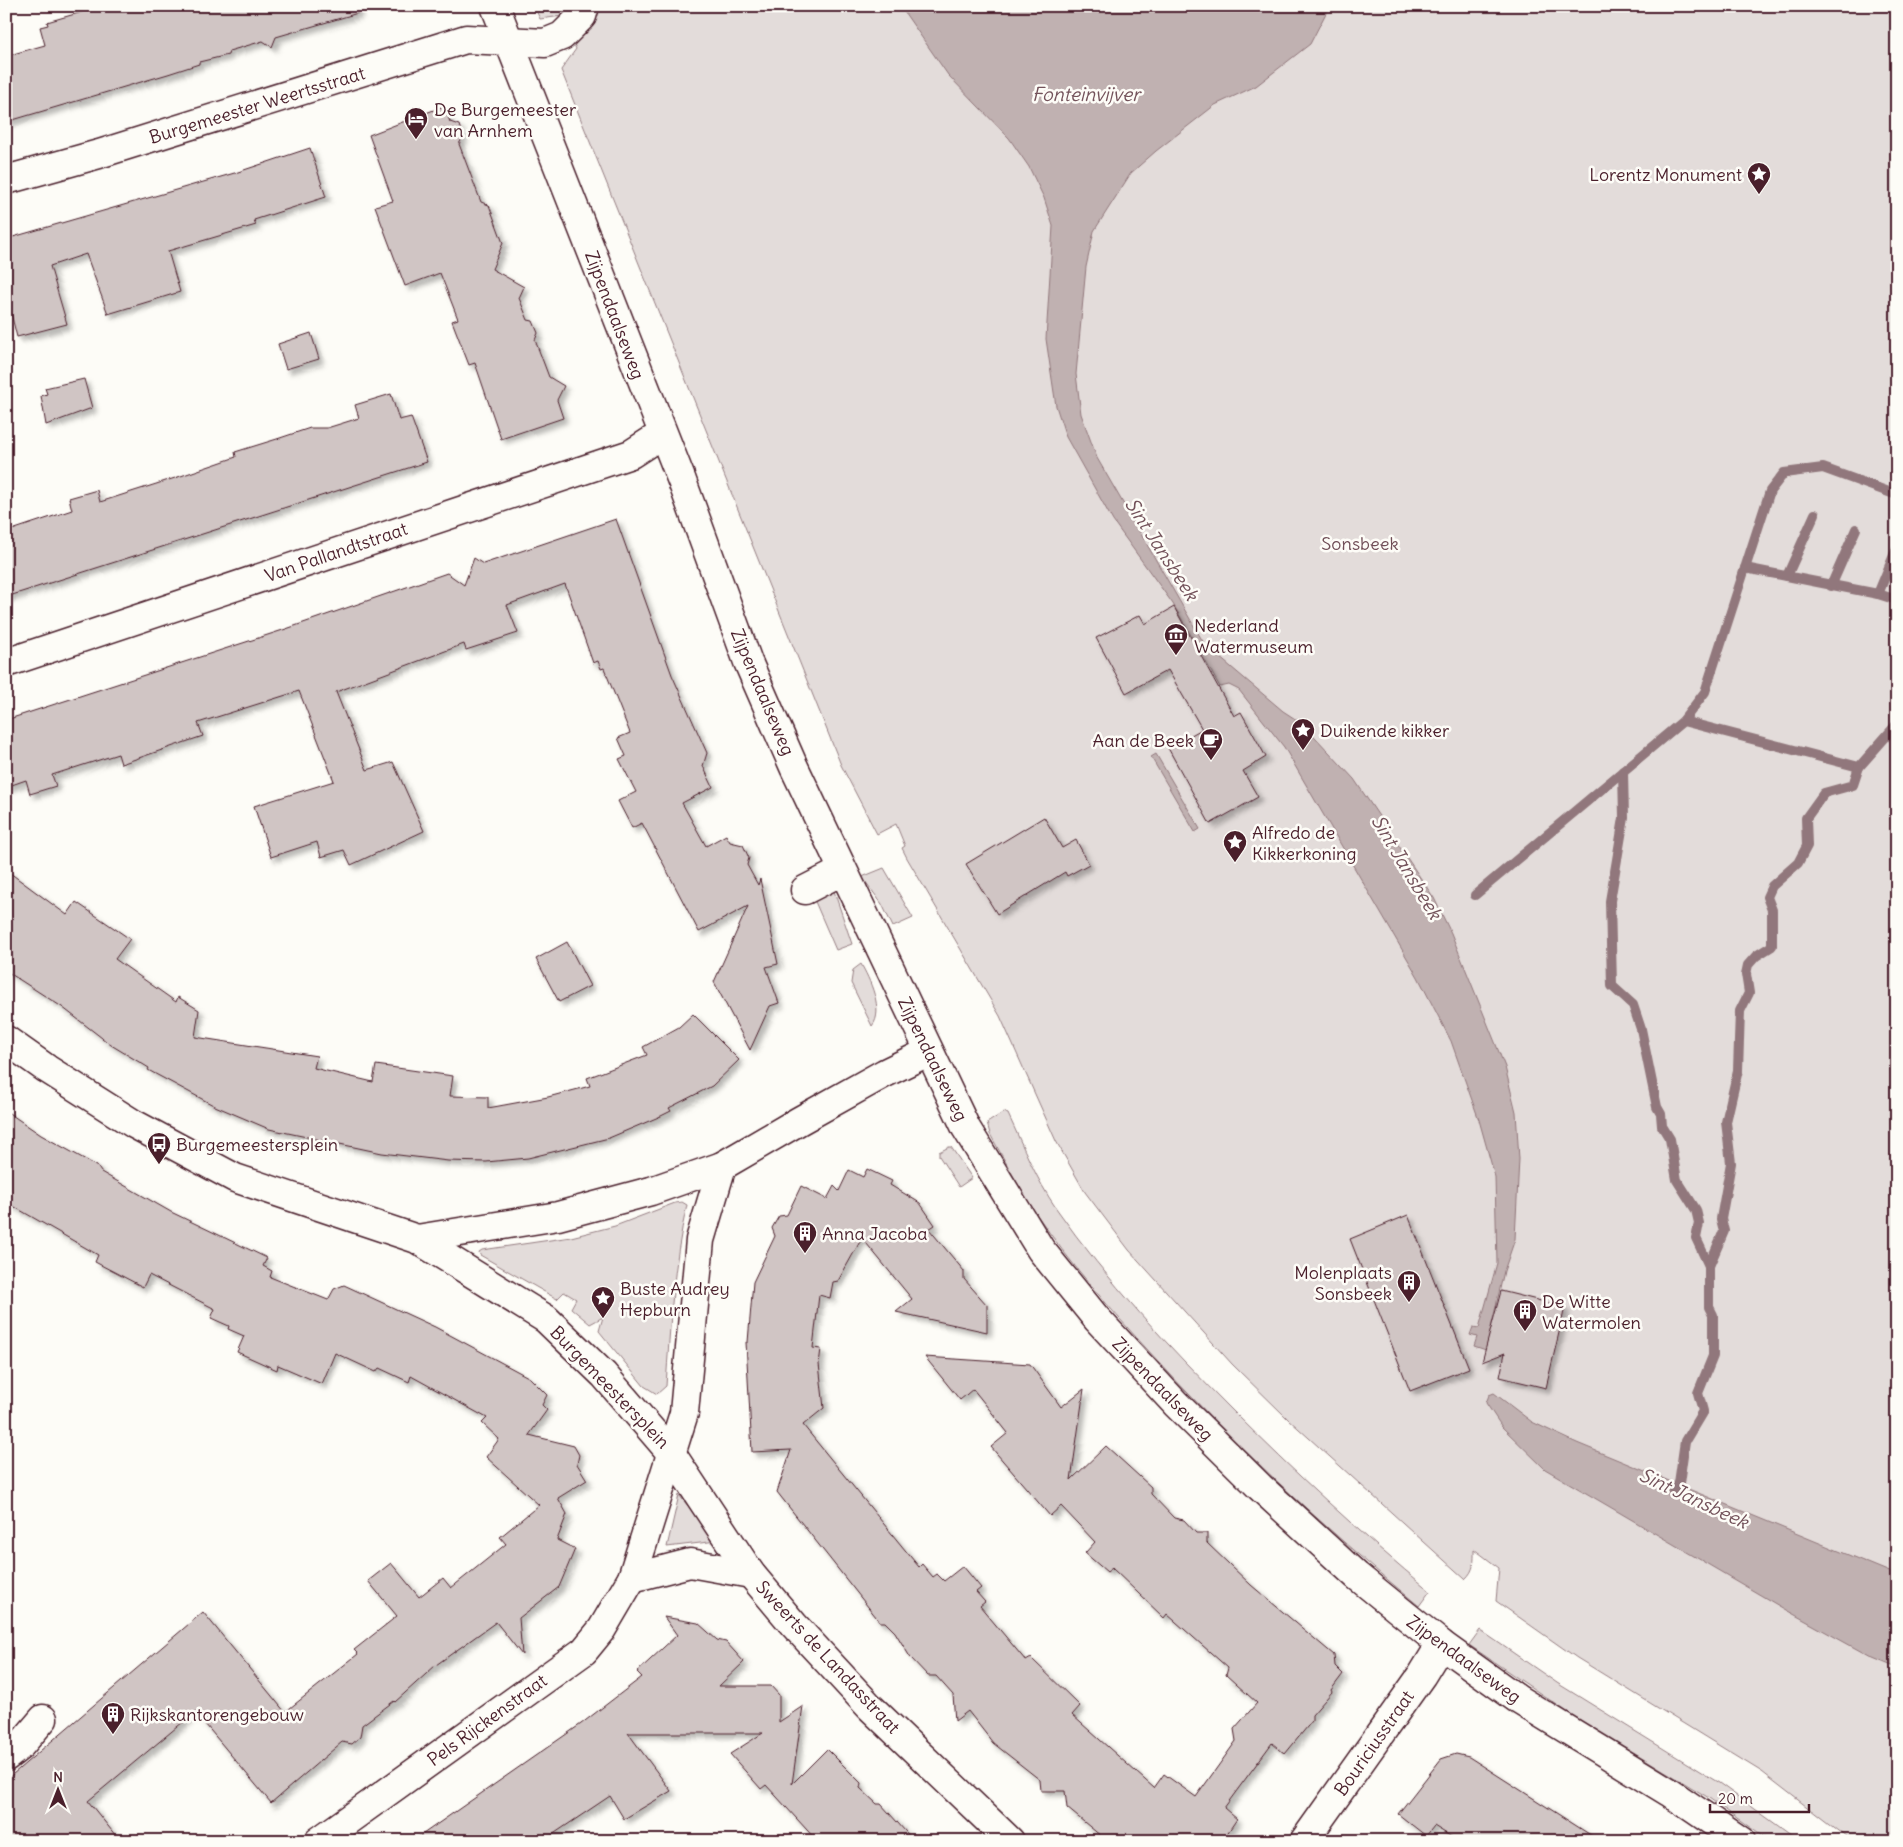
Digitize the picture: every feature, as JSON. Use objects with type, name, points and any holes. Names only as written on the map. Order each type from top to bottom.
[{"type":"street","name":"Zijpendaalseweg","points":[[494,6],[682,481],[748,662],[842,871],[928,1052],[966,1128],[1016,1212],[1042,1250],[1097,1319],[1176,1404],[1260,1487],[1356,1576],[1440,1644],[1519,1700],[1669,1792],[1741,1841]]},
{"type":"street","name":"Burgemeester Weertsstraat","points":[[6,180],[108,151],[466,39],[508,43],[544,43],[562,36],[582,16],[585,6]]},
{"type":"street","name":"Van Pallandtstraat","points":[[6,663],[631,454],[662,434]]},
{"type":"street","points":[[805,890],[842,871]]},
{"type":"street","points":[[6,1040],[47,1069],[134,1124],[234,1178],[417,1239],[558,1216],[652,1191],[722,1166],[825,1106],[928,1052]]},
{"type":"street","name":"Burgemeestersplein","points":[[671,1453],[684,1413],[700,1240],[722,1166]]},
{"type":"street","name":"Burgemeestersplein","points":[[417,1239],[546,1320],[604,1375],[671,1453]]},
{"type":"street","name":"Sweerts de Landasstraat","points":[[671,1453],[751,1574],[794,1625],[869,1706],[1010,1841]]},
{"type":"street","name":"Pels Rijckenstraat","points":[[319,1841],[584,1650],[602,1629],[632,1578],[671,1453]]},
{"type":"street","points":[[632,1578],[690,1563],[751,1574]]},
{"type":"street","name":"Bouriciusstraat","points":[[1304,1841],[1422,1675],[1440,1644]]},
{"type":"street","points":[[6,1757],[20,1746],[43,1719]]},
{"type":"green space","name":"Sonsbeek","points":[[534,6],[1897,6],[1897,1841],[1851,1841],[1762,1772],[1577,1658],[1496,1601],[1499,1568],[1474,1549],[1472,1569],[1465,1579],[1288,1419],[1232,1364],[1129,1250],[1085,1192],[1056,1141],[1000,1016],[907,858],[902,848],[905,846],[896,824],[877,834],[841,765],[561,70],[576,49],[562,16],[540,19]]},
{"type":"green space","points":[[884,868],[913,918],[893,927],[882,904],[862,877]]},
{"type":"green space","points":[[833,888],[852,944],[836,950],[813,897]]},
{"type":"green space","points":[[861,964],[868,977],[876,1003],[876,1020],[872,1026],[851,983],[853,970]]},
{"type":"green space","points":[[1004,1112],[1008,1114],[1042,1186],[1056,1208],[1117,1287],[1185,1362],[1256,1434],[1304,1480],[1430,1591],[1419,1606],[1347,1545],[1243,1449],[1177,1382],[1089,1283],[1037,1215],[990,1134],[987,1123]]},
{"type":"green space","points":[[951,1147],[972,1178],[959,1187],[939,1156],[939,1152]]},
{"type":"green space","points":[[682,1202],[687,1205],[675,1272],[666,1386],[657,1394],[644,1386],[599,1331],[603,1317],[590,1324],[571,1308],[576,1299],[564,1292],[557,1299],[480,1255],[479,1252],[571,1237],[615,1226]]},
{"type":"green space","points":[[679,1495],[717,1541],[667,1547]]},
{"type":"green space","points":[[1480,1630],[1557,1683],[1719,1783],[1799,1841],[1769,1841],[1709,1798],[1566,1711],[1469,1645]]},
{"type":"water","points":[[900,6],[1326,6],[1326,13],[1310,44],[1256,86],[1215,105],[1131,173],[1094,231],[1086,267],[1076,374],[1081,414],[1097,458],[1205,645],[1283,711],[1303,724],[1354,779],[1434,898],[1451,933],[1505,1067],[1516,1112],[1519,1159],[1515,1239],[1504,1271],[1486,1350],[1474,1346],[1477,1337],[1470,1335],[1473,1327],[1479,1328],[1497,1263],[1495,1177],[1479,1120],[1451,1041],[1418,977],[1284,747],[1239,690],[1229,685],[1220,687],[1173,604],[1113,521],[1066,437],[1056,406],[1046,339],[1053,226],[1044,198],[1029,167],[1009,138],[948,75]]},
{"type":"water","points":[[1156,754],[1200,829],[1195,832],[1151,757]]},
{"type":"water","name":"Sint Jansbeek","points":[[1494,1393],[1532,1422],[1577,1443],[1897,1575],[1897,1668],[1873,1658],[1786,1610],[1545,1469],[1502,1427],[1486,1403],[1489,1395]]},
{"type":"building","points":[[103,6],[357,6],[358,13],[276,37],[272,47],[263,41],[229,51],[228,55],[199,62],[199,64],[168,74],[6,122],[6,56],[45,45],[40,27],[48,25],[47,22]]},
{"type":"building","points":[[444,106],[450,122],[459,125],[463,137],[459,144],[481,202],[489,205],[503,243],[492,269],[524,287],[519,298],[528,320],[533,321],[538,333],[535,340],[549,377],[564,386],[557,400],[563,418],[501,439],[475,363],[469,365],[452,321],[458,319],[440,273],[405,286],[375,206],[393,201],[369,135]]},
{"type":"building","points":[[310,148],[326,197],[254,220],[256,225],[168,251],[180,292],[108,314],[86,254],[50,266],[67,324],[17,337],[6,294],[6,239],[238,172]]},
{"type":"building","points":[[311,333],[319,359],[286,369],[278,344]]},
{"type":"building","points":[[84,379],[92,408],[46,425],[41,396],[47,394],[45,388]]},
{"type":"building","points":[[391,394],[399,420],[411,417],[427,462],[6,597],[6,532],[72,510],[69,498],[97,490],[100,502],[175,478],[236,457],[235,452],[310,428],[327,428],[359,418],[355,405]]},
{"type":"building","points":[[616,519],[672,675],[707,753],[703,766],[713,787],[682,803],[706,846],[726,835],[730,842],[743,845],[749,858],[747,865],[758,885],[760,879],[778,964],[766,967],[779,1003],[770,1006],[750,1050],[714,982],[748,906],[699,932],[642,823],[632,828],[618,801],[636,792],[619,759],[626,756],[618,738],[630,733],[604,668],[601,669],[598,661],[593,663],[565,584],[507,605],[518,633],[466,650],[464,644],[336,692],[367,770],[393,762],[424,831],[351,865],[344,850],[321,857],[317,842],[271,857],[254,806],[334,781],[299,691],[198,723],[203,736],[121,764],[118,754],[52,775],[56,786],[30,794],[26,780],[6,787],[6,720],[286,629],[447,573],[464,585],[474,558],[483,564]]},
{"type":"building","points":[[1174,607],[1234,716],[1241,712],[1266,757],[1243,771],[1258,797],[1210,824],[1168,748],[1202,729],[1168,670],[1126,693],[1096,638],[1140,615],[1145,624]]},
{"type":"building","points":[[1044,817],[1062,848],[1076,840],[1089,864],[1067,876],[1065,872],[997,914],[966,864]]},
{"type":"building","points":[[6,870],[67,915],[76,902],[130,939],[115,959],[176,1002],[178,997],[199,1010],[195,1037],[317,1056],[314,1068],[373,1082],[376,1065],[453,1076],[450,1096],[488,1097],[488,1108],[548,1097],[590,1086],[587,1078],[647,1055],[643,1047],[679,1027],[693,1014],[739,1060],[712,1086],[669,1108],[671,1111],[661,1116],[609,1138],[528,1158],[486,1162],[448,1161],[382,1153],[269,1129],[215,1106],[148,1070],[149,1068],[111,1045],[62,1007],[6,971]]},
{"type":"building","points":[[567,942],[590,986],[559,1002],[536,959]]},
{"type":"building","points":[[6,1111],[41,1135],[97,1166],[101,1172],[171,1212],[267,1258],[263,1266],[272,1271],[270,1277],[328,1300],[334,1289],[344,1285],[435,1327],[530,1378],[547,1395],[542,1405],[547,1410],[529,1435],[574,1446],[579,1455],[577,1464],[587,1480],[558,1498],[567,1514],[557,1540],[575,1549],[559,1587],[519,1618],[522,1655],[496,1622],[436,1665],[395,1702],[362,1725],[360,1737],[352,1744],[342,1742],[271,1803],[195,1712],[88,1801],[120,1841],[6,1841],[6,1780],[203,1612],[285,1712],[358,1654],[354,1650],[397,1616],[368,1581],[391,1563],[419,1597],[443,1578],[451,1588],[506,1544],[500,1537],[539,1505],[486,1457],[499,1439],[482,1423],[487,1418],[411,1376],[409,1382],[379,1368],[376,1372],[335,1353],[322,1384],[278,1365],[277,1370],[237,1352],[244,1336],[228,1329],[229,1326],[211,1318],[215,1309],[149,1275],[143,1287],[95,1262],[98,1255],[6,1202]]},
{"type":"building","points":[[867,1169],[892,1181],[890,1185],[920,1203],[935,1225],[929,1229],[964,1271],[964,1279],[987,1305],[987,1332],[896,1312],[912,1299],[862,1238],[838,1281],[833,1282],[830,1298],[819,1295],[813,1348],[821,1349],[819,1364],[824,1408],[803,1425],[919,1567],[922,1564],[933,1577],[937,1574],[944,1581],[963,1566],[981,1588],[976,1592],[985,1602],[980,1606],[1026,1661],[1031,1658],[1080,1706],[1072,1715],[1154,1788],[1164,1774],[1196,1797],[1236,1741],[1234,1729],[1257,1703],[1226,1675],[1228,1668],[1167,1614],[1164,1618],[1112,1568],[1107,1572],[1085,1553],[1095,1542],[1061,1506],[1050,1516],[991,1447],[1008,1433],[973,1389],[960,1400],[925,1357],[1030,1364],[1061,1407],[1084,1389],[1071,1480],[1106,1446],[1151,1487],[1151,1494],[1174,1518],[1184,1520],[1196,1533],[1207,1533],[1207,1543],[1251,1585],[1334,1655],[1335,1666],[1343,1674],[1331,1690],[1332,1692],[1312,1715],[1312,1721],[1285,1754],[1272,1743],[1224,1808],[1237,1819],[1222,1841],[1107,1841],[1067,1808],[1065,1791],[1041,1791],[1040,1780],[993,1743],[968,1711],[955,1721],[953,1695],[936,1676],[928,1676],[910,1657],[895,1632],[885,1622],[880,1622],[777,1492],[791,1450],[752,1452],[746,1342],[748,1342],[753,1282],[775,1236],[772,1228],[779,1216],[787,1215],[801,1186],[827,1199],[834,1186],[839,1191],[849,1170],[863,1177]]},
{"type":"building","name":"Molenplaats Sonsbeek","points":[[1408,1215],[1469,1368],[1410,1391],[1350,1239]]},
{"type":"building","name":"De Witte Watermolen","points":[[1501,1291],[1565,1307],[1546,1388],[1500,1377],[1505,1353],[1482,1362]]},
{"type":"building","points":[[664,1617],[698,1623],[717,1640],[726,1642],[744,1662],[719,1686],[771,1686],[779,1695],[779,1722],[803,1706],[792,1784],[827,1749],[861,1783],[860,1788],[877,1804],[881,1804],[914,1841],[817,1841],[766,1785],[761,1789],[730,1754],[763,1733],[628,1733],[671,1791],[624,1819],[610,1796],[543,1841],[413,1841],[581,1724],[642,1677],[637,1672],[677,1635]]},
{"type":"building","points":[[1456,1754],[1469,1757],[1600,1841],[1458,1841],[1434,1826],[1426,1836],[1398,1814],[1441,1759]]},
{"type":"waterway","points":[[1475,895],[1683,721],[1705,692],[1770,491],[1784,473],[1823,468],[1897,495]]},
{"type":"waterway","points":[[1787,576],[1815,514]]},
{"type":"waterway","points":[[1831,586],[1856,529]]},
{"type":"waterway","points":[[1878,594],[1897,548]]},
{"type":"waterway","points":[[1745,568],[1878,594],[1897,600]]},
{"type":"waterway","points":[[1683,721],[1859,767],[1897,724]]},
{"type":"waterway","points":[[1709,1266],[1724,1231],[1721,1219],[1731,1163],[1726,1122],[1738,1070],[1740,1011],[1749,993],[1746,974],[1748,965],[1756,956],[1772,946],[1772,910],[1767,897],[1772,886],[1798,863],[1807,846],[1806,818],[1824,793],[1853,785],[1859,767]]},
{"type":"waterway","name":"Sint Jansbeek","points":[[1623,771],[1624,818],[1610,901],[1612,986],[1633,1005],[1641,1029],[1657,1107],[1661,1114],[1662,1126],[1670,1139],[1677,1180],[1696,1210],[1699,1223],[1696,1238],[1709,1266],[1709,1307],[1713,1315],[1713,1356],[1698,1393],[1703,1411],[1685,1441],[1679,1483],[1673,1494]]},
{"type":"place","name":"De Burgemeester van Arnhem","points":[[416,140]]},
{"type":"place","name":"Lorentz Monument","points":[[1759,195]]},
{"type":"place","name":"Nederland Watermuseum","points":[[1176,656]]},
{"type":"place","name":"Duikende kikker","points":[[1303,751]]},
{"type":"place","name":"Aan de Beek","points":[[1211,761]]},
{"type":"place","name":"Alfredo de Kikkerkoning","points":[[1235,863]]},
{"type":"place","name":"Burgemeestersplein","points":[[159,1165]]},
{"type":"place","name":"Anna Jacoba","points":[[805,1254]]},
{"type":"place","name":"Molenplaats Sonsbeek","points":[[1409,1303]]},
{"type":"place","name":"Buste Audrey Hepburn","points":[[603,1319]]},
{"type":"place","name":"De Witte Watermolen","points":[[1525,1332]]},
{"type":"place","name":"Rijkskantorengebouw","points":[[113,1735]]},
{"type":"water label","name":"Fonteinvijver","points":[[1086,94]]}]
